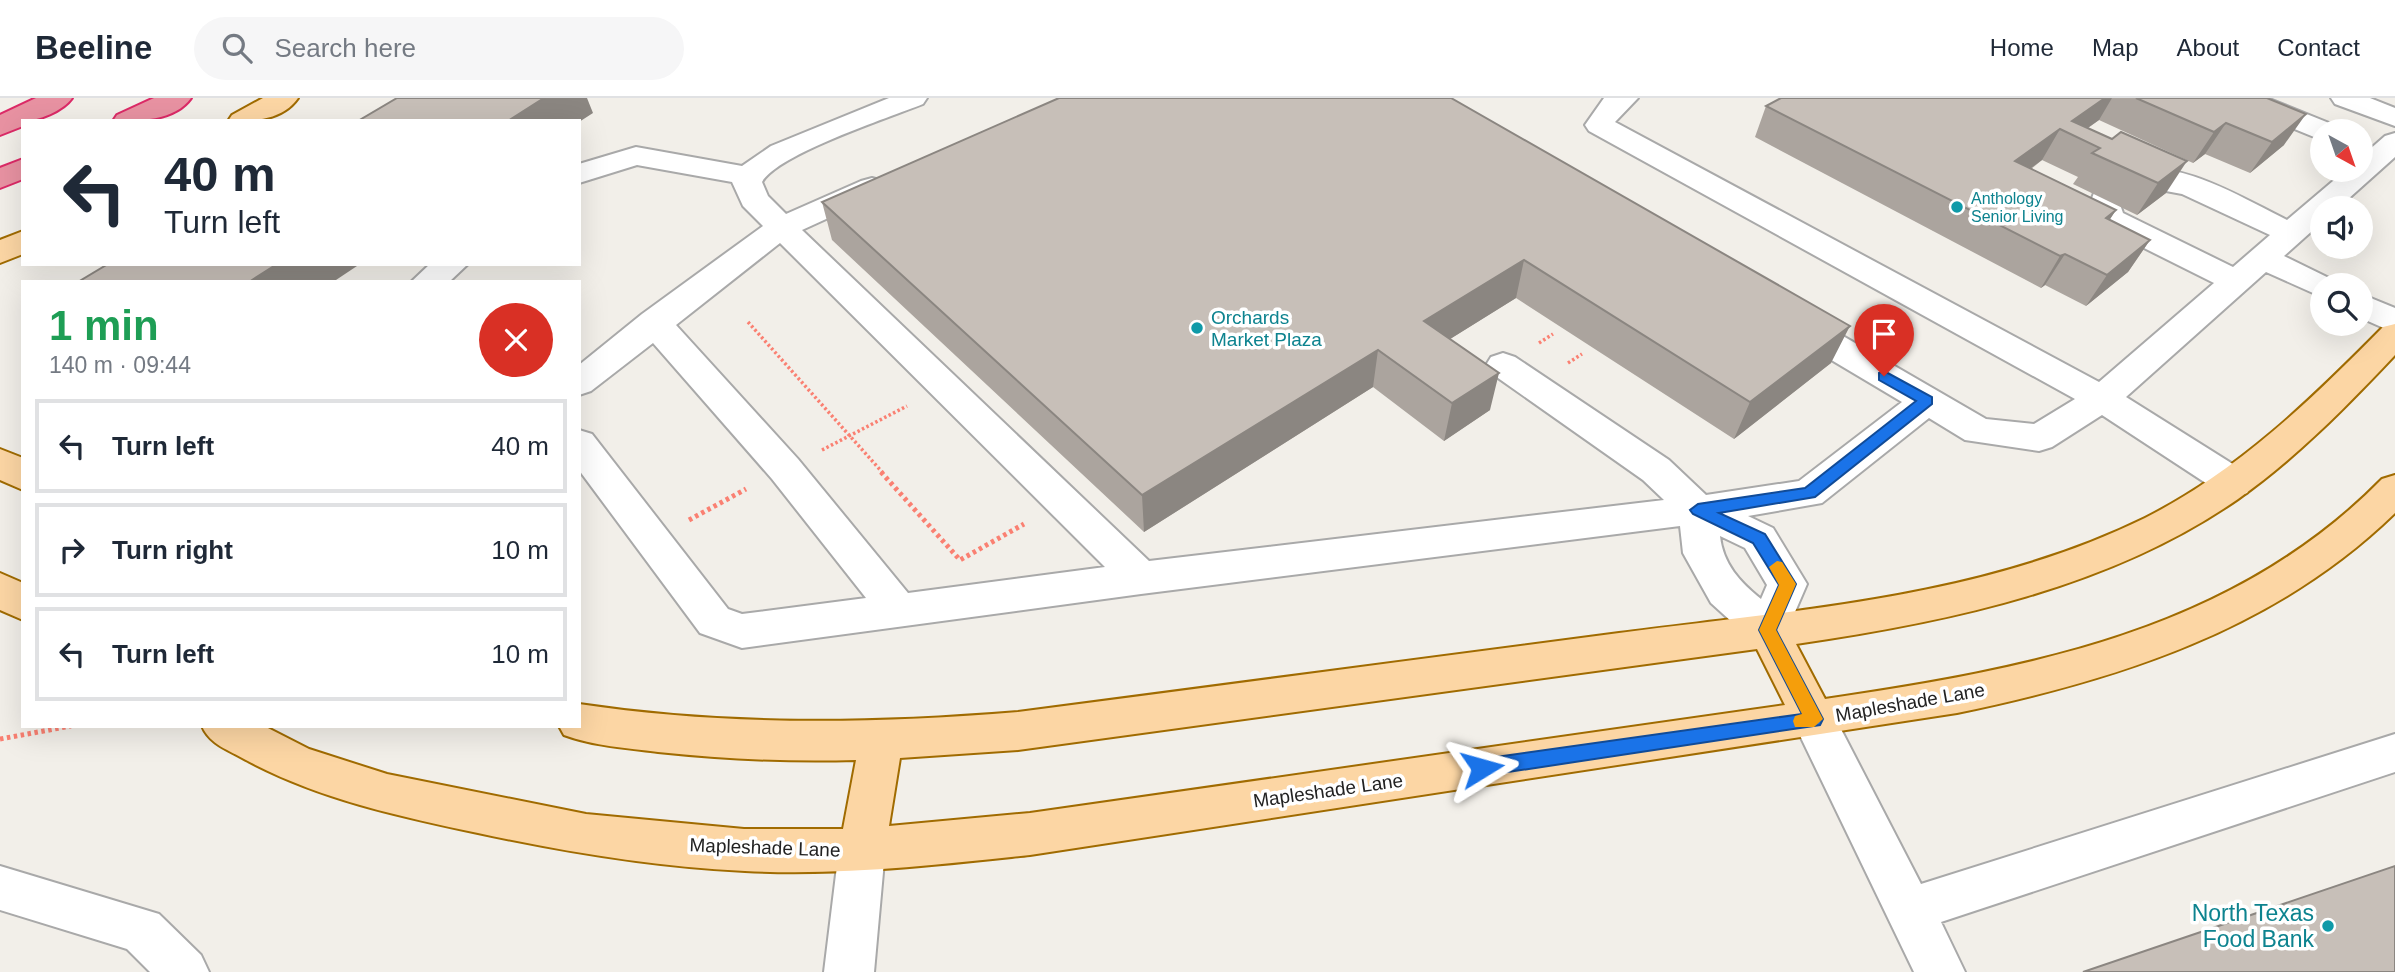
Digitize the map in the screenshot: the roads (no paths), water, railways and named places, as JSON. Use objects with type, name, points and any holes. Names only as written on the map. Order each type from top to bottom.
[{"type":"highway","points":[[0,126],[58,98]]},
{"type":"highway","points":[[131,119],[177,98]]},
{"type":"highway","points":[[0,179],[21,170]]},
{"type":"main road","points":[[246,119],[284,98]]},
{"type":"main road","points":[[0,253],[21,241]]},
{"type":"main road","points":[[581,722],[655,735],[740,743],[881,742],[1018,731],[1768,630],[1923,606],[2008,586],[2091,559],[2158,528],[2234,483],[2303,429],[2395,335]]},
{"type":"main road","points":[[0,462],[21,475]]},
{"type":"main road","name":"Mapleshade Lane","points":[[226,728],[297,765],[387,794],[586,835],[704,847],[800,851],[862,850],[1030,834],[1903,706],[2023,681],[2190,629],[2250,598],[2322,553],[2367,520],[2395,489]]},
{"type":"main road","points":[[0,589],[21,603]]},
{"type":"main road","points":[[1768,630],[1814,719]]},
{"type":"main road","points":[[862,850],[881,742]]},
{"type":"lane","points":[[1623,98],[1615,103],[1599,125],[2102,400],[2190,452],[2234,483]]},
{"type":"lane","points":[[2243,98],[2310,125]]},
{"type":"lane","points":[[2345,98],[2395,118]]},
{"type":"lane","points":[[909,99],[781,152],[756,167],[747,182],[754,201],[1141,578]]},
{"type":"lane","points":[[1768,308],[1978,431],[2039,438],[2102,400],[2292,234],[2379,148]]},
{"type":"lane","points":[[581,173],[636,156],[750,176]]},
{"type":"lane","points":[[581,381],[654,322],[780,228],[894,177]]},
{"type":"lane","points":[[2133,177],[2166,179],[2186,186],[2292,234]]},
{"type":"lane","points":[[2105,199],[2111,219],[2238,282]]},
{"type":"lane","points":[[2264,259],[2310,281]]},
{"type":"lane","points":[[430,280],[449,266]]},
{"type":"lane","points":[[2373,311],[2395,322]]},
{"type":"lane","points":[[654,322],[785,469],[900,611]]},
{"type":"lane","points":[[1503,365],[1656,470],[1698,510],[1759,538],[1787,584],[1768,630],[1725,592],[1702,553],[1698,510]]},
{"type":"lane","points":[[581,446],[714,621],[742,631],[1141,578],[1698,510],[1810,493],[1927,401]]},
{"type":"lane","points":[[1814,719],[1940,972]]},
{"type":"lane","points":[[1909,910],[2395,753]]},
{"type":"lane","points":[[849,972],[862,850]]},
{"type":"lane","points":[[0,888],[142,930],[184,972]]},
{"type":"place","name":"Anthology Senior Living","points":[[1957,207]]},
{"type":"place","name":"Orchards Market Plaza","points":[[1197,328]]},
{"type":"place","name":"North Texas Food Bank","points":[[2328,926]]}]
